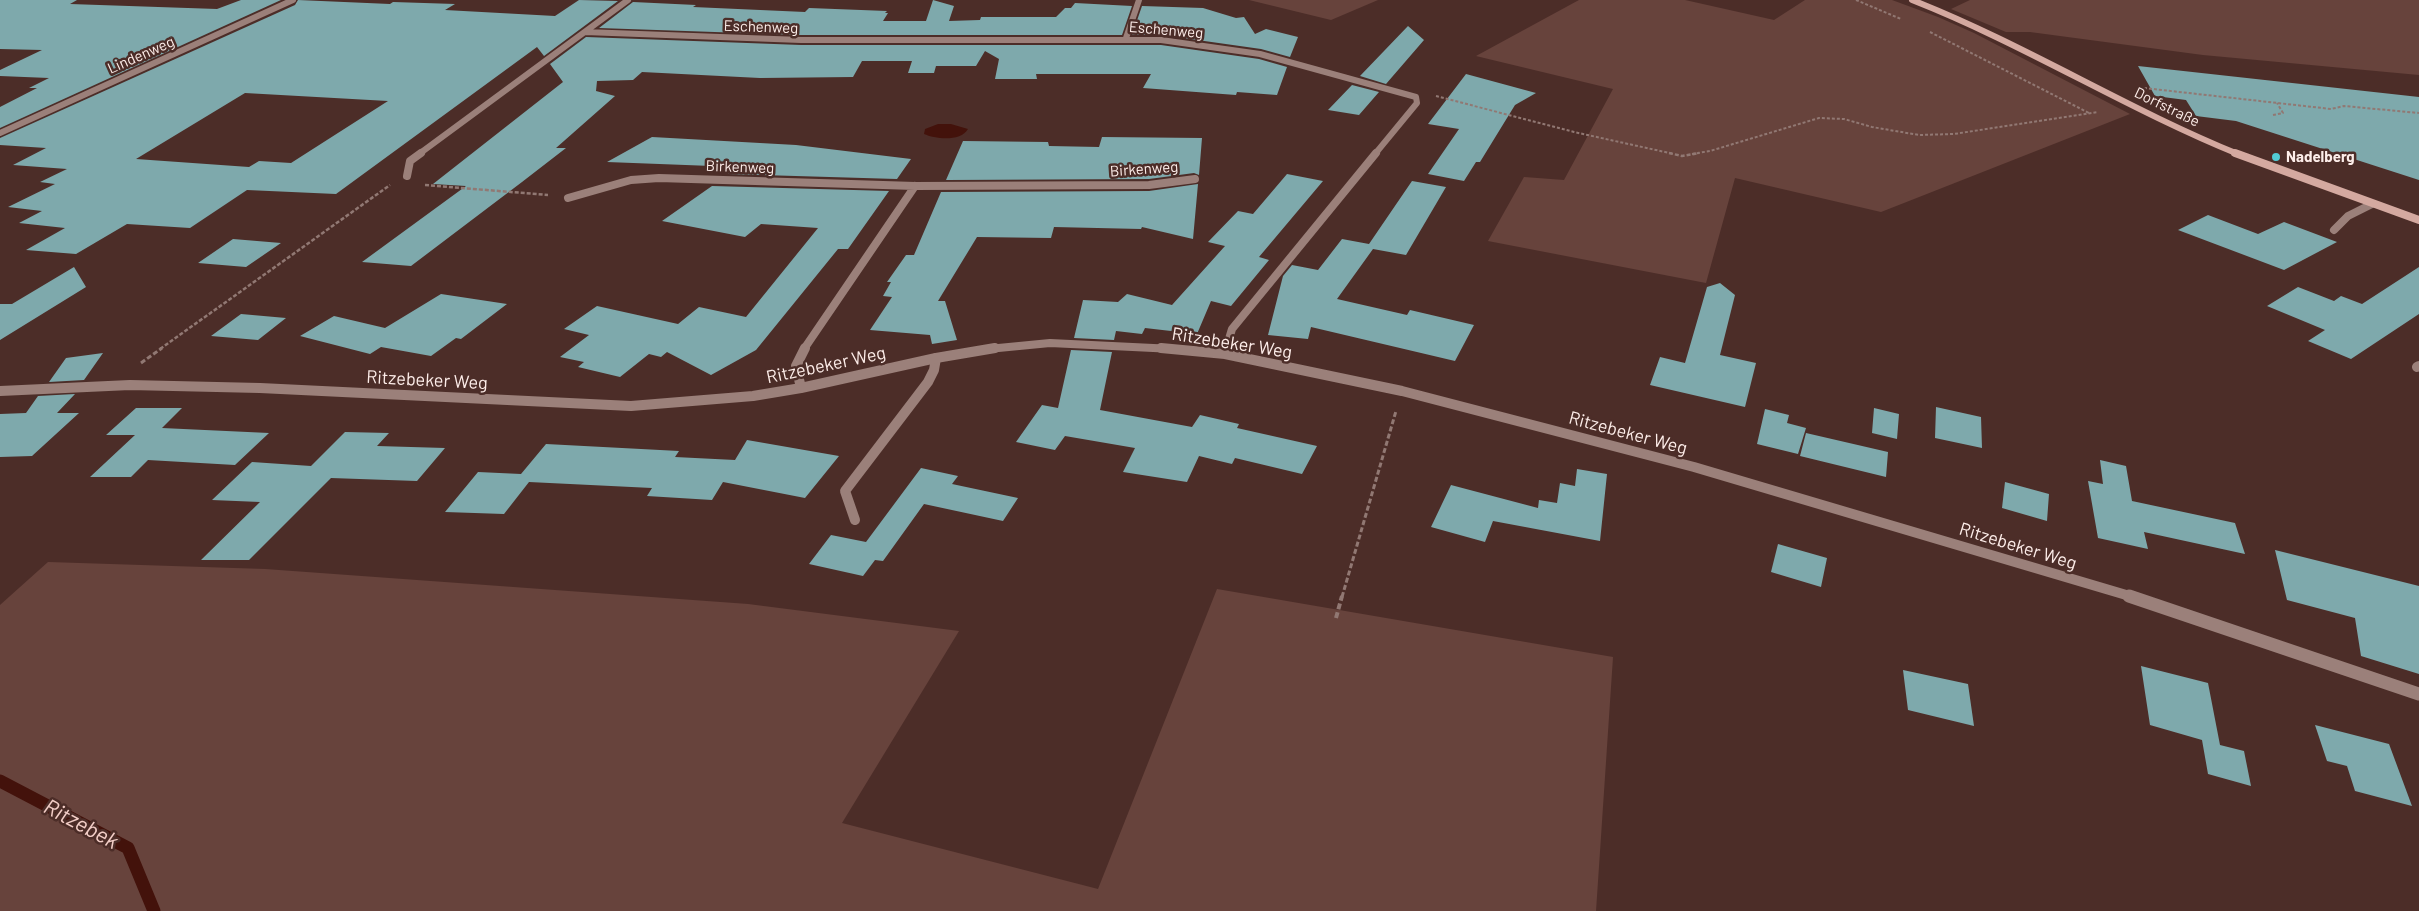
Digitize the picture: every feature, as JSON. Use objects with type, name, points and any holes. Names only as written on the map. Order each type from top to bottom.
[{"type":"street","name":"Lindenweg","points":[[0,133],[293,0]]},
{"type":"street","points":[[407,176],[410,161],[628,0]]},
{"type":"street","points":[[1126,38],[1139,0]]},
{"type":"street","name":"Dorfstraße","points":[[1912,0],[1959,18],[2016,44],[2164,121],[2210,142],[2419,220]]},
{"type":"street","name":"Eschenweg","points":[[585,32],[801,40],[1126,38],[1161,40],[1260,54],[1416,97]]},
{"type":"street","points":[[1225,354],[1232,330],[1417,103],[1416,97]]},
{"type":"street","name":"Birkenweg","points":[[568,198],[631,180],[659,178],[915,186],[1149,185],[1195,178]]},
{"type":"street","points":[[801,388],[796,366],[806,345],[915,186]]},
{"type":"street","points":[[2334,230],[2348,216],[2372,204]]},
{"type":"street","name":"Ritzebeker Weg","points":[[0,391],[110,385],[260,388],[631,406],[700,402],[801,388],[936,358],[1050,343],[1149,347],[1225,354],[1402,391],[1694,467],[2151,603],[2419,694]]},
{"type":"street","points":[[855,520],[845,491],[928,382],[934,370],[936,358]]},
{"type":"path","points":[[1856,0],[1904,20]]},
{"type":"path","points":[[1929,32],[2089,114]]},
{"type":"path","points":[[2136,87],[2331,109],[2344,106],[2419,113]]},
{"type":"path","points":[[1416,97],[1446,97],[1574,132],[1682,156],[1710,152],[1819,118],[1844,119],[1894,131],[1919,134],[1954,134],[2099,112]]},
{"type":"path","points":[[2273,115],[2283,113],[2277,103]]},
{"type":"path","points":[[110,385],[387,187],[407,176],[428,186],[527,192],[568,198]]},
{"type":"path","points":[[1336,618],[1402,391]]},
{"type":"shaded area","points":[[1249,0],[1378,0],[1331,20]]},
{"type":"shaded area","points":[[1579,0],[1685,0],[1774,20],[1805,0],[1892,0],[1974,33],[2130,114],[1881,212],[1735,178],[1706,283],[1488,241],[1524,177],[1564,180],[1613,89],[1476,56]]},
{"type":"shaded area","points":[[1970,0],[2419,0],[2419,75],[2203,55],[2030,32],[2006,32],[1951,9]]},
{"type":"shaded area","points":[[938,124],[951,124],[968,129],[965,133],[954,138],[941,138],[924,134],[925,129]]},
{"type":"shaded area","points":[[48,562],[265,569],[748,604],[959,631],[842,823],[1098,889],[1217,589],[1613,657],[1596,911],[0,911],[0,605]]},
{"type":"building","points":[[0,0],[77,0],[70,4],[217,9],[241,0],[281,0],[0,128],[0,107],[37,88],[29,88],[49,78],[0,76],[0,70],[42,50],[0,49]]},
{"type":"building","points":[[298,0],[390,4],[393,2],[455,4],[445,10],[555,16],[579,0],[618,1],[544,56],[537,47],[336,194],[247,190],[190,228],[127,224],[76,254],[26,250],[65,228],[19,223],[42,211],[8,207],[55,184],[40,182],[67,169],[13,165],[46,148],[0,145],[0,138],[295,5]],"holes":[[[245,93],[388,101],[291,163],[259,161],[249,167],[136,159]]]},
{"type":"building","points":[[933,0],[954,6],[949,21],[980,20],[981,17],[1056,17],[1065,8],[1071,8],[1075,3],[1132,6],[1122,35],[801,35],[599,28],[633,2],[696,5],[693,7],[805,12],[809,8],[887,11],[885,13],[888,13],[883,21],[926,21]]},
{"type":"building","points":[[1142,6],[1203,8],[1236,18],[1244,17],[1255,34],[1266,29],[1298,37],[1290,57],[1261,49],[1162,35],[1132,35]]},
{"type":"building","points":[[1408,26],[1424,40],[1386,84],[1360,76]]},
{"type":"building","points":[[586,37],[801,45],[1161,45],[1259,59],[1287,67],[1277,95],[1237,92],[1236,95],[1143,88],[1151,74],[1036,74],[1037,79],[995,79],[999,59],[985,51],[976,66],[936,66],[934,73],[908,73],[912,61],[862,61],[853,77],[760,78],[642,72],[633,80],[597,81],[596,91],[615,96],[556,148],[566,148],[522,182],[411,266],[362,262],[466,186],[433,184],[563,82],[550,64]]},
{"type":"building","points":[[2138,66],[2419,97],[2419,180],[2236,121],[2196,116],[2186,100],[2155,96]]},
{"type":"building","points":[[1466,74],[1536,93],[1515,105],[1480,162],[1476,162],[1464,181],[1428,174],[1459,129],[1428,124]]},
{"type":"building","points":[[1352,85],[1379,92],[1359,115],[1328,110]]},
{"type":"building","points":[[652,137],[796,145],[911,159],[897,179],[728,174],[738,167],[607,162]]},
{"type":"building","points":[[1102,137],[1202,138],[1199,175],[1194,173],[1149,179],[946,180],[963,141],[1048,142],[1049,146],[1099,147]]},
{"type":"building","points":[[1287,174],[1323,181],[1259,257],[1269,260],[1231,306],[1211,301],[1197,334],[1145,328],[1142,334],[1116,331],[1114,340],[1074,338],[1083,300],[1118,302],[1127,294],[1172,305],[1225,246],[1208,242],[1238,211],[1253,214]]},
{"type":"building","points":[[1412,181],[1446,187],[1406,255],[1373,249],[1337,299],[1407,315],[1410,310],[1474,325],[1455,361],[1311,327],[1308,339],[1268,335],[1283,276],[1292,265],[1318,270],[1342,239],[1369,244]]},
{"type":"building","points":[[1198,184],[1193,239],[1142,227],[1141,229],[1054,227],[1051,238],[977,237],[938,301],[945,301],[957,340],[932,344],[930,335],[870,330],[892,297],[883,296],[891,282],[887,282],[906,255],[914,255],[941,192],[1149,191]]},
{"type":"building","points":[[712,186],[889,191],[848,249],[838,249],[756,350],[711,375],[667,352],[661,357],[649,354],[620,377],[578,367],[584,362],[560,357],[589,335],[564,329],[597,306],[678,324],[699,307],[746,317],[818,228],[761,224],[745,237],[662,221]]},
{"type":"building","points":[[2208,215],[2258,234],[2284,222],[2337,242],[2284,270],[2178,230]]},
{"type":"building","points":[[233,239],[281,243],[246,267],[198,263]]},
{"type":"building","points":[[74,267],[86,287],[0,340],[0,304],[12,304]]},
{"type":"building","points":[[2419,267],[2419,314],[2351,359],[2308,341],[2325,330],[2267,306],[2298,287],[2334,301],[2341,296],[2362,304]]},
{"type":"building","points":[[1720,283],[1735,295],[1720,355],[1756,363],[1745,407],[1650,385],[1660,357],[1685,363],[1707,287]]},
{"type":"building","points":[[441,294],[507,304],[461,339],[456,338],[431,356],[381,347],[370,354],[300,336],[334,316],[385,328]]},
{"type":"building","points":[[241,314],[286,318],[258,340],[211,336]]},
{"type":"building","points":[[1071,350],[1112,352],[1100,410],[1192,427],[1200,415],[1239,424],[1237,428],[1317,446],[1302,474],[1235,458],[1232,464],[1199,456],[1187,482],[1123,472],[1135,448],[1065,436],[1055,450],[1016,442],[1042,405],[1058,408]]},
{"type":"building","points":[[103,353],[84,380],[49,382],[66,358]]},
{"type":"building","points":[[75,394],[57,413],[79,413],[32,456],[0,457],[0,414],[26,413],[38,396]]},
{"type":"building","points":[[1936,407],[1981,417],[1982,448],[1935,438]]},
{"type":"building","points":[[136,408],[182,408],[162,428],[269,433],[235,465],[148,460],[131,477],[90,477],[135,435],[106,435]]},
{"type":"building","points":[[1874,408],[1899,414],[1897,439],[1872,433]]},
{"type":"building","points":[[1765,409],[1789,415],[1787,423],[1806,428],[1798,454],[1757,444]]},
{"type":"building","points":[[345,432],[389,433],[377,446],[445,448],[417,481],[331,478],[249,560],[201,560],[260,502],[212,500],[252,462],[311,466]]},
{"type":"building","points":[[1806,433],[1888,452],[1886,477],[1800,456]]},
{"type":"building","points":[[747,440],[839,456],[805,498],[723,482],[712,500],[647,496],[652,488],[529,482],[504,514],[445,512],[478,472],[521,474],[546,444],[679,451],[675,457],[735,460]]},
{"type":"building","points":[[2100,460],[2126,466],[2132,501],[2235,523],[2245,554],[2144,532],[2148,549],[2098,538],[2088,481],[2103,484]]},
{"type":"building","points":[[921,468],[958,476],[952,484],[1018,498],[1003,521],[924,504],[883,561],[875,560],[863,576],[809,564],[831,535],[866,542]]},
{"type":"building","points":[[1577,469],[1607,474],[1600,541],[1493,521],[1485,542],[1431,527],[1451,485],[1538,508],[1539,500],[1557,503],[1560,483],[1575,486]]},
{"type":"building","points":[[2005,482],[2049,494],[2047,521],[2002,508]]},
{"type":"building","points":[[1778,544],[1827,558],[1821,587],[1771,572]]},
{"type":"building","points":[[2275,550],[2419,586],[2419,674],[2361,656],[2355,618],[2287,600]]},
{"type":"building","points":[[2141,666],[2208,683],[2220,745],[2244,751],[2251,786],[2208,774],[2202,740],[2150,725]]},
{"type":"building","points":[[1903,670],[1968,684],[1974,726],[1908,710]]},
{"type":"building","points":[[2315,725],[2389,744],[2412,806],[2355,791],[2347,766],[2327,761]]},
{"type":"waterway","name":"Ritzebek","points":[[0,781],[128,848],[154,911]]},
{"type":"place","name":"Nadelberg","points":[[2276,157]]}]
